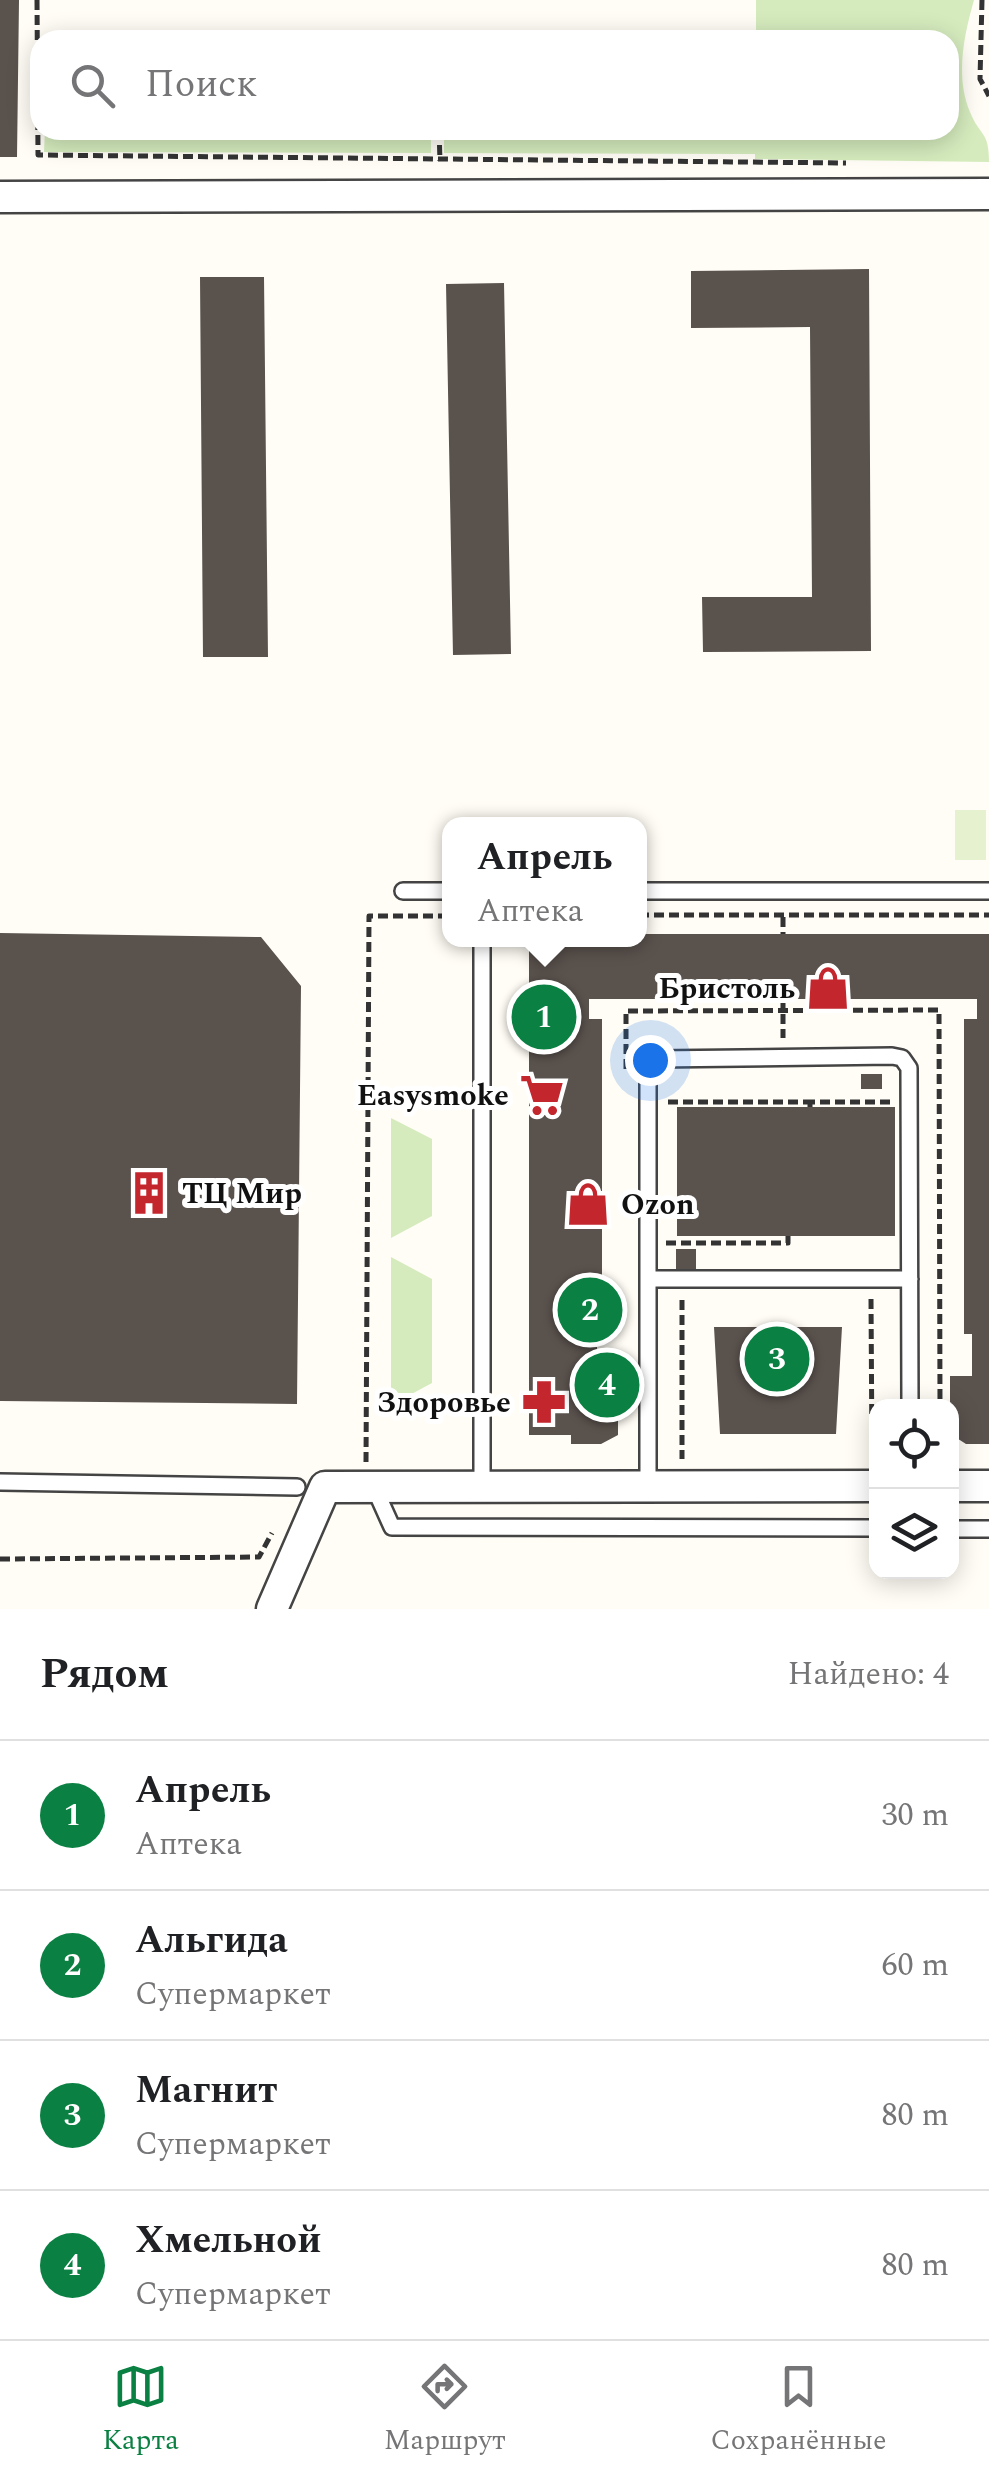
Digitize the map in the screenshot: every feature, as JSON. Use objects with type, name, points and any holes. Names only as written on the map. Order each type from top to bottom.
[{"type":"street","points":[[0,197],[989,194]]},
{"type":"street","points":[[272,1609],[311,1487],[370,1479],[482,1486],[869,1480]]},
{"type":"street","points":[[959,1486],[989,1486]]},
{"type":"lane","points":[[402,892],[442,892]]},
{"type":"lane","points":[[647,892],[989,892]]},
{"type":"lane","points":[[482,947],[482,1486]]},
{"type":"lane","points":[[648,1486],[648,1076],[656,1059],[902,1058],[909,1068],[910,1102],[910,1399]]},
{"type":"lane","points":[[648,1279],[910,1279]]},
{"type":"lane","points":[[370,1479],[392,1527],[869,1528]]},
{"type":"lane","points":[[0,1482],[311,1487]]},
{"type":"lane","points":[[959,1529],[989,1529]]},
{"type":"path","points":[[37,0],[37,30]]},
{"type":"path","points":[[982,0],[980,79],[989,96]]},
{"type":"path","points":[[38,140],[38,154],[852,164]]},
{"type":"path","points":[[439,140],[440,161]]},
{"type":"path","points":[[647,915],[989,915]]},
{"type":"path","points":[[370,1479],[369,916],[442,916]]},
{"type":"path","points":[[783,916],[783,934]]},
{"type":"path","points":[[783,998],[783,1056]]},
{"type":"path","points":[[626,1088],[626,1011],[938,1010],[940,1399]]},
{"type":"path","points":[[689,1102],[910,1102]]},
{"type":"path","points":[[648,1243],[788,1243],[788,1236]]},
{"type":"path","points":[[682,1294],[682,1472]]},
{"type":"path","points":[[871,1294],[873,1399]]},
{"type":"path","points":[[0,1558],[260,1557],[272,1532]]},
{"type":"green space","points":[[756,0],[974,0],[964,42],[963,85],[970,112],[986,139],[989,162],[755,159],[755,154],[444,153],[444,140],[959,140],[959,30],[756,30]]},
{"type":"green space","points":[[45,140],[431,140],[431,153],[44,152]]},
{"type":"green space","points":[[955,810],[986,810],[986,860],[955,860]]},
{"type":"green space","points":[[391,1118],[432,1139],[432,1216],[391,1238]]},
{"type":"green space","points":[[391,1257],[432,1279],[432,1383],[391,1405]]},
{"type":"building","points":[[0,0],[19,0],[17,157],[0,157]]},
{"type":"building","points":[[869,269],[871,651],[703,652],[702,597],[812,597],[810,327],[691,328],[691,271]]},
{"type":"building","points":[[200,277],[264,277],[268,657],[203,657]]},
{"type":"building","points":[[504,283],[511,654],[453,655],[446,284]]},
{"type":"building","name":"ТЦ Мир","points":[[0,933],[261,937],[301,986],[297,1404],[0,1401]]},
{"type":"building","points":[[647,934],[989,934],[989,1444],[966,1444],[959,1440],[959,1399],[950,1399],[950,1376],[972,1376],[972,1334],[964,1334],[964,1019],[977,1019],[977,999],[589,999],[589,1019],[602,1019],[602,1334],[597,1334],[597,1376],[618,1376],[618,1435],[601,1444],[571,1444],[571,1435],[529,1435],[529,947],[647,947]]},
{"type":"building","points":[[861,1074],[882,1074],[882,1089],[861,1089]]},
{"type":"building","points":[[677,1107],[895,1107],[895,1236],[677,1236]]},
{"type":"building","points":[[676,1249],[696,1249],[696,1269],[676,1269]]},
{"type":"building","points":[[714,1327],[842,1327],[836,1434],[720,1434]]},
{"type":"place","name":"Бристоль","points":[[828,988]]},
{"type":"place","name":"Апрель","points":[[544,1017]]},
{"type":"place","name":"Easysmoke","points":[[542,1095]]},
{"type":"place","name":"ТЦ Мир","points":[[149,1193]]},
{"type":"place","name":"Ozon","points":[[588,1204]]},
{"type":"place","name":"Альгида","points":[[590,1310]]},
{"type":"place","name":"Магнит","points":[[777,1359]]},
{"type":"place","name":"Хмельной","points":[[607,1385]]},
{"type":"place","name":"Здоровье","points":[[544,1402]]}]
